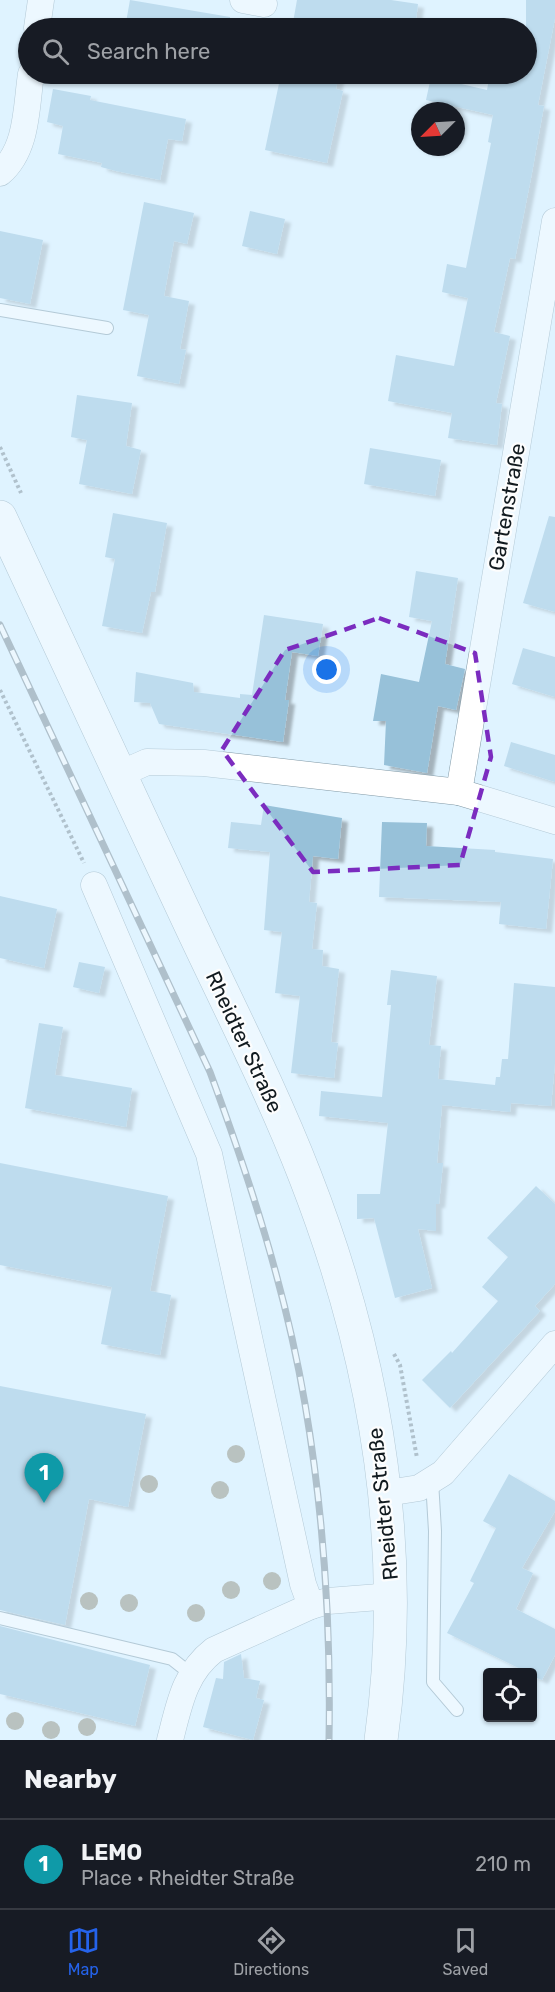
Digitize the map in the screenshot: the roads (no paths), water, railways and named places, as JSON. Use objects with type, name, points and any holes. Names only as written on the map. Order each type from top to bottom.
[{"type":"main road","name":"Rheidter Straße","points":[[0,517],[304,1175],[352,1316],[373,1406],[387,1493],[392,1596],[391,1640],[381,1740]]},
{"type":"street","points":[[38,18],[41,0]]},
{"type":"street","points":[[0,173],[9,165],[21,142],[30,84]]},
{"type":"street","name":"Gartenstraße","points":[[459,792],[555,221]]},
{"type":"street","points":[[120,774],[147,762],[204,763],[459,792],[555,821]]},
{"type":"street","points":[[94,885],[209,1154],[303,1584],[311,1606]]},
{"type":"street","points":[[387,1493],[419,1488],[451,1466],[552,1353]]},
{"type":"street","name":"Rheidter Straße","points":[[191,1674],[201,1660],[214,1650],[311,1606],[328,1602],[392,1596]]},
{"type":"street","points":[[170,1740],[191,1674]]},
{"type":"lane","points":[[0,310],[107,328]]},
{"type":"lane","points":[[432,1481],[435,1531],[433,1682],[457,1710]]},
{"type":"lane","points":[[0,1618],[172,1659],[191,1674]]},
{"type":"railway","points":[[0,625],[210,1072],[265,1236],[288,1320],[312,1446],[325,1572],[329,1656],[329,1740]]},
{"type":"place","name":"LEMO","points":[[44,1503]]}]
